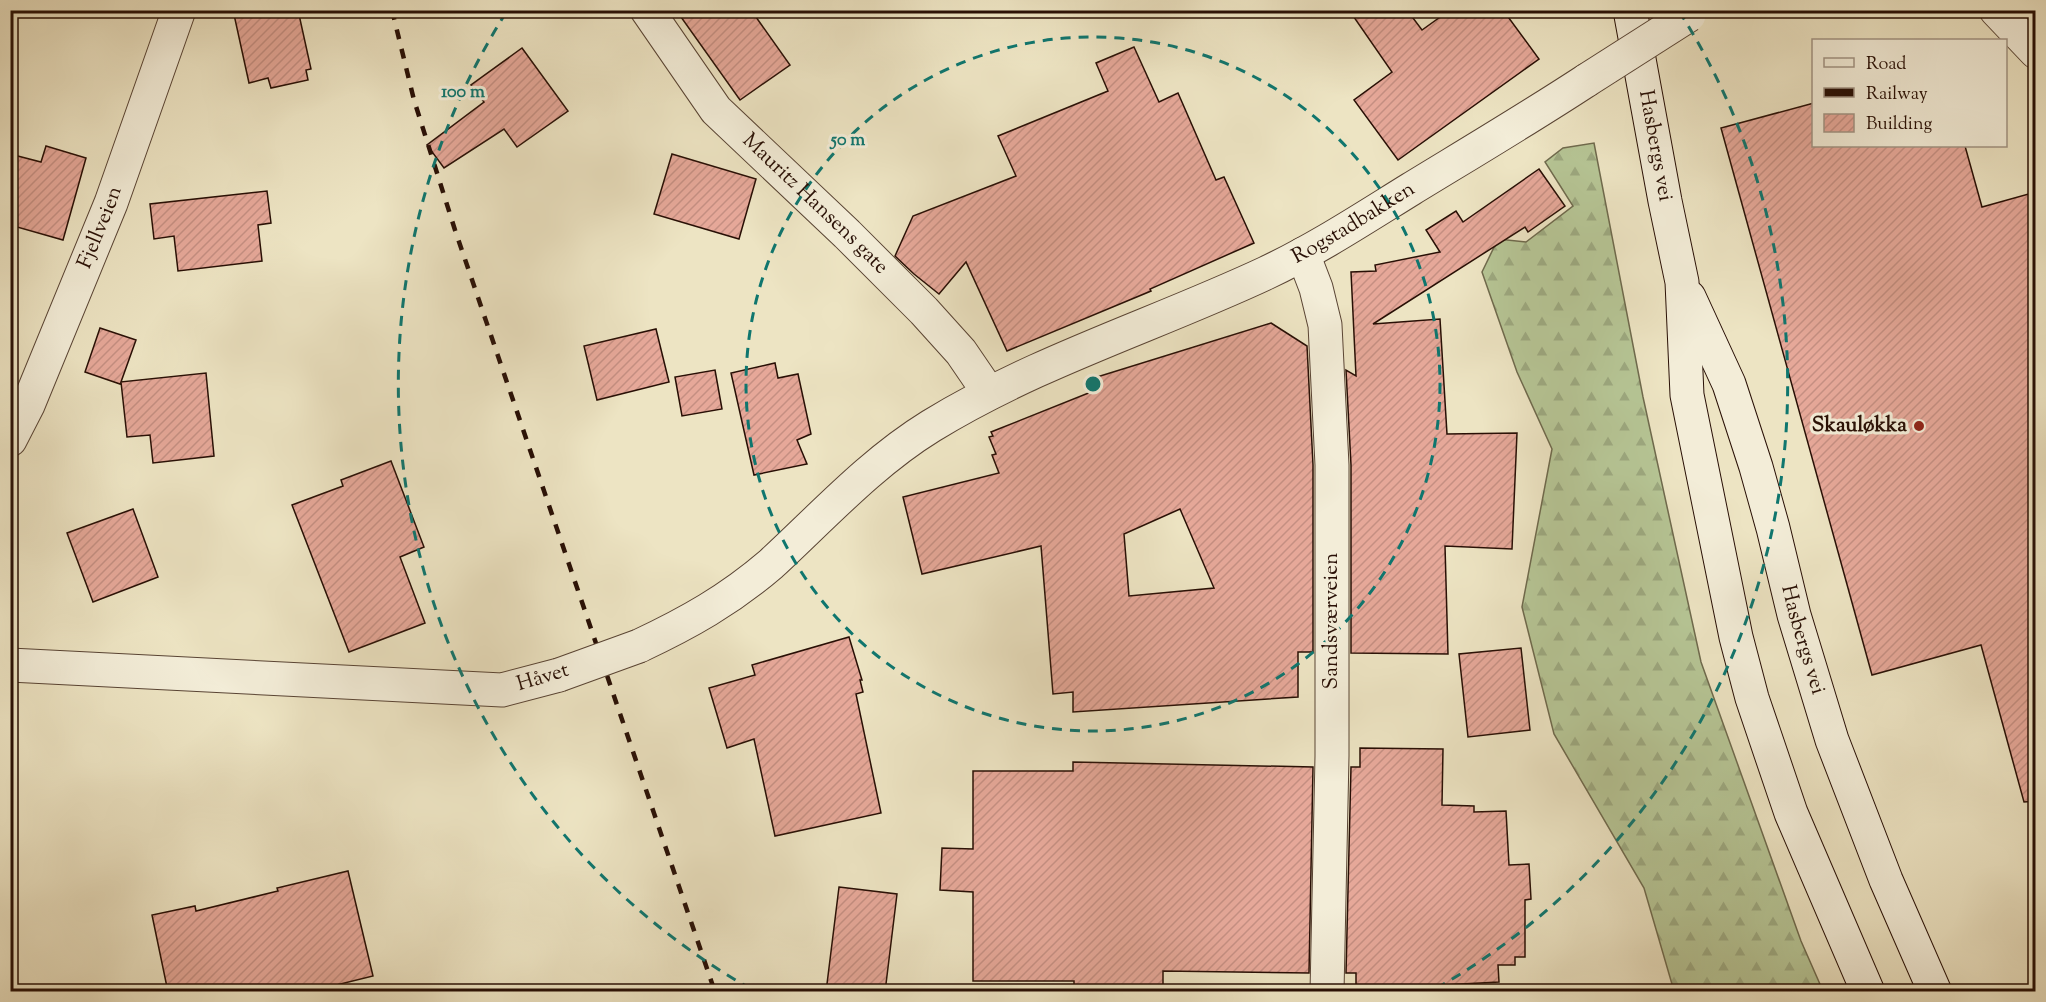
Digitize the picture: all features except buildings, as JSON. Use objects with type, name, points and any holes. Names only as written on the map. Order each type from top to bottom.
[{"type":"street","name":"Fjellveien","points":[[10,440],[28,405],[111,203],[179,10]]},
{"type":"street","name":"Mauritz Hansens gate","points":[[646,10],[716,110],[847,234],[924,311],[961,352],[989,393]]},
{"type":"street","name":"Hasbergs vei","points":[[1630,10],[1682,282],[1687,395],[1736,637],[1762,728],[1791,813],[1868,992]]},
{"type":"street","points":[[1996,10],[2036,52]]},
{"type":"street","name":"Rogstadbakken","points":[[989,393],[1049,364],[1227,291],[1303,254],[1692,13]]},
{"type":"street","name":"Sandsværveien","points":[[1303,254],[1316,288],[1325,324],[1332,465],[1332,756],[1327,992]]},
{"type":"street","name":"Hasbergs vei","points":[[1682,282],[1729,384],[1756,467],[1794,615],[1832,740],[1886,880],[1935,992]]},
{"type":"street","name":"Håvet","points":[[10,664],[502,690],[559,675],[639,646],[710,610],[769,565],[853,486],[892,453],[930,427],[989,393]]},
{"type":"green space","points":[[1594,143],[1643,397],[1701,662],[1801,941],[1823,991],[1674,991],[1644,888],[1554,734],[1522,607],[1552,449],[1517,372],[1482,272],[1498,239],[1526,242],[1573,206],[1545,162],[1563,148]]},
{"type":"railway","points":[[392,10],[414,100],[455,230],[715,992]]},
{"type":"place","name":"Skauløkka","points":[[1919,426]]}]
